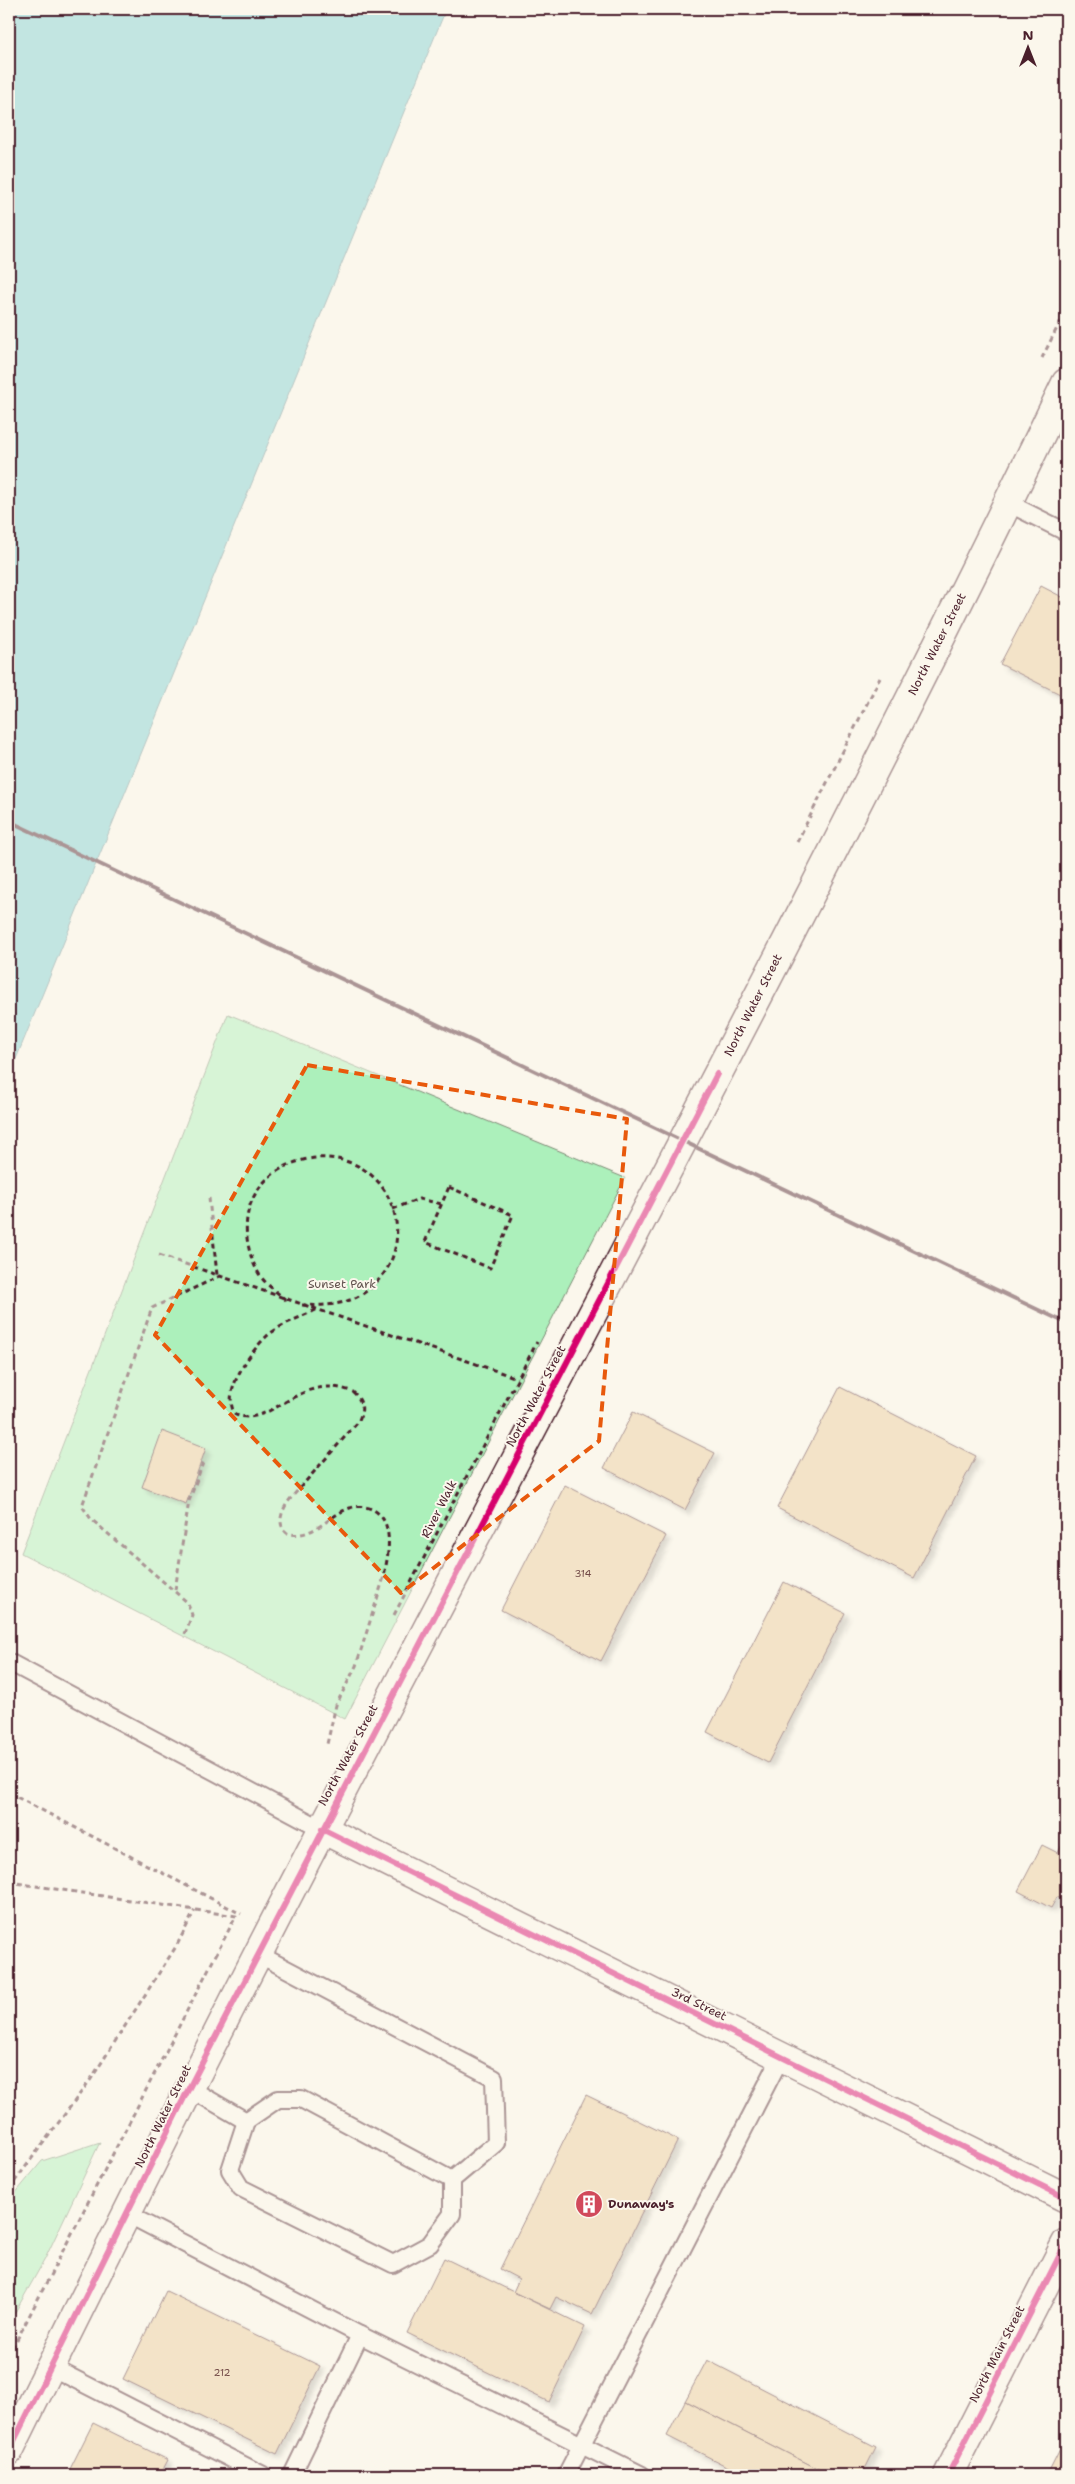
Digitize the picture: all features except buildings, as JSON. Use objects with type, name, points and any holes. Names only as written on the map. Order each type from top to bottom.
[{"type":"street","name":"North Water Street","points":[[9,2451],[189,2088],[322,1829],[718,1074],[1008,503],[1066,383]]},
{"type":"street","name":"3rd Street","points":[[322,1829],[1066,2198]]},
{"type":"street","name":"North Main Street","points":[[948,2475],[1066,2243]]},
{"type":"lane","points":[[1008,503],[1066,532]]},
{"type":"lane","points":[[9,1662],[322,1829]]},
{"type":"lane","points":[[258,1954],[494,2078],[496,2143],[452,2180],[452,2214],[430,2244],[393,2264],[241,2188],[230,2170],[246,2121],[278,2099],[301,2099],[452,2180]]},
{"type":"lane","points":[[566,2475],[781,2057]]},
{"type":"lane","points":[[189,2088],[246,2121]]},
{"type":"lane","points":[[127,2214],[360,2335],[581,2444],[615,2468],[642,2475]]},
{"type":"lane","points":[[292,2475],[360,2335]]},
{"type":"lane","points":[[51,2367],[262,2475]]},
{"type":"path","points":[[286,1300],[261,1278],[250,1255],[246,1229],[251,1204],[264,1182],[284,1166],[307,1158],[331,1157],[354,1163],[374,1177],[388,1196],[393,1209],[396,1218],[396,1242],[389,1265],[376,1284],[355,1299],[330,1306],[302,1305]]},
{"type":"path","points":[[449,1187],[513,1215],[490,1268],[425,1242],[442,1204],[449,1187]]},
{"type":"path","points":[[209,1198],[219,1275]]},
{"type":"path","points":[[393,1209],[419,1199],[442,1204]]},
{"type":"path","points":[[159,1255],[517,1378]]},
{"type":"path","points":[[185,1634],[190,1622],[191,1610],[175,1590],[91,1519],[83,1510],[83,1502],[152,1308],[219,1275]]},
{"type":"path","points":[[316,1310],[281,1327],[259,1344],[238,1378],[231,1402],[236,1415],[251,1416],[265,1412],[304,1391],[329,1386],[353,1392],[362,1405],[362,1412],[358,1422],[291,1498],[285,1506],[280,1520],[281,1526],[287,1533],[304,1533],[350,1508],[364,1507],[380,1514],[387,1525],[386,1566],[383,1580],[356,1666],[336,1706],[327,1745]]},
{"type":"path","points":[[175,1590],[189,1501],[204,1460]]},
{"type":"path","points":[[9,1794],[243,1915]]},
{"type":"path","points":[[9,1882],[236,1916],[9,2354]]},
{"type":"path","points":[[9,2189],[91,2079],[177,1945],[195,1910]]},
{"type":"highlighted area","points":[[307,1065],[627,1119],[599,1441],[401,1593],[155,1335]]},
{"type":"green space","name":"Sunset Park","points":[[228,1014],[625,1178],[345,1719],[21,1553]]},
{"type":"green space","points":[[100,2142],[45,2259],[9,2323],[9,2201],[42,2161]]},
{"type":"water","points":[[9,9],[446,9],[9,1076]]},
{"type":"railway","points":[[9,821],[1066,1323]]},
{"type":"cycle path","points":[[9,2451],[189,2088],[717,1074]]},
{"type":"cycle path","points":[[322,1829],[1066,2198]]},
{"type":"cycle path","points":[[948,2475],[1066,2243]]},
{"type":"place","name":"Dunaway's","points":[[589,2204]]}]
